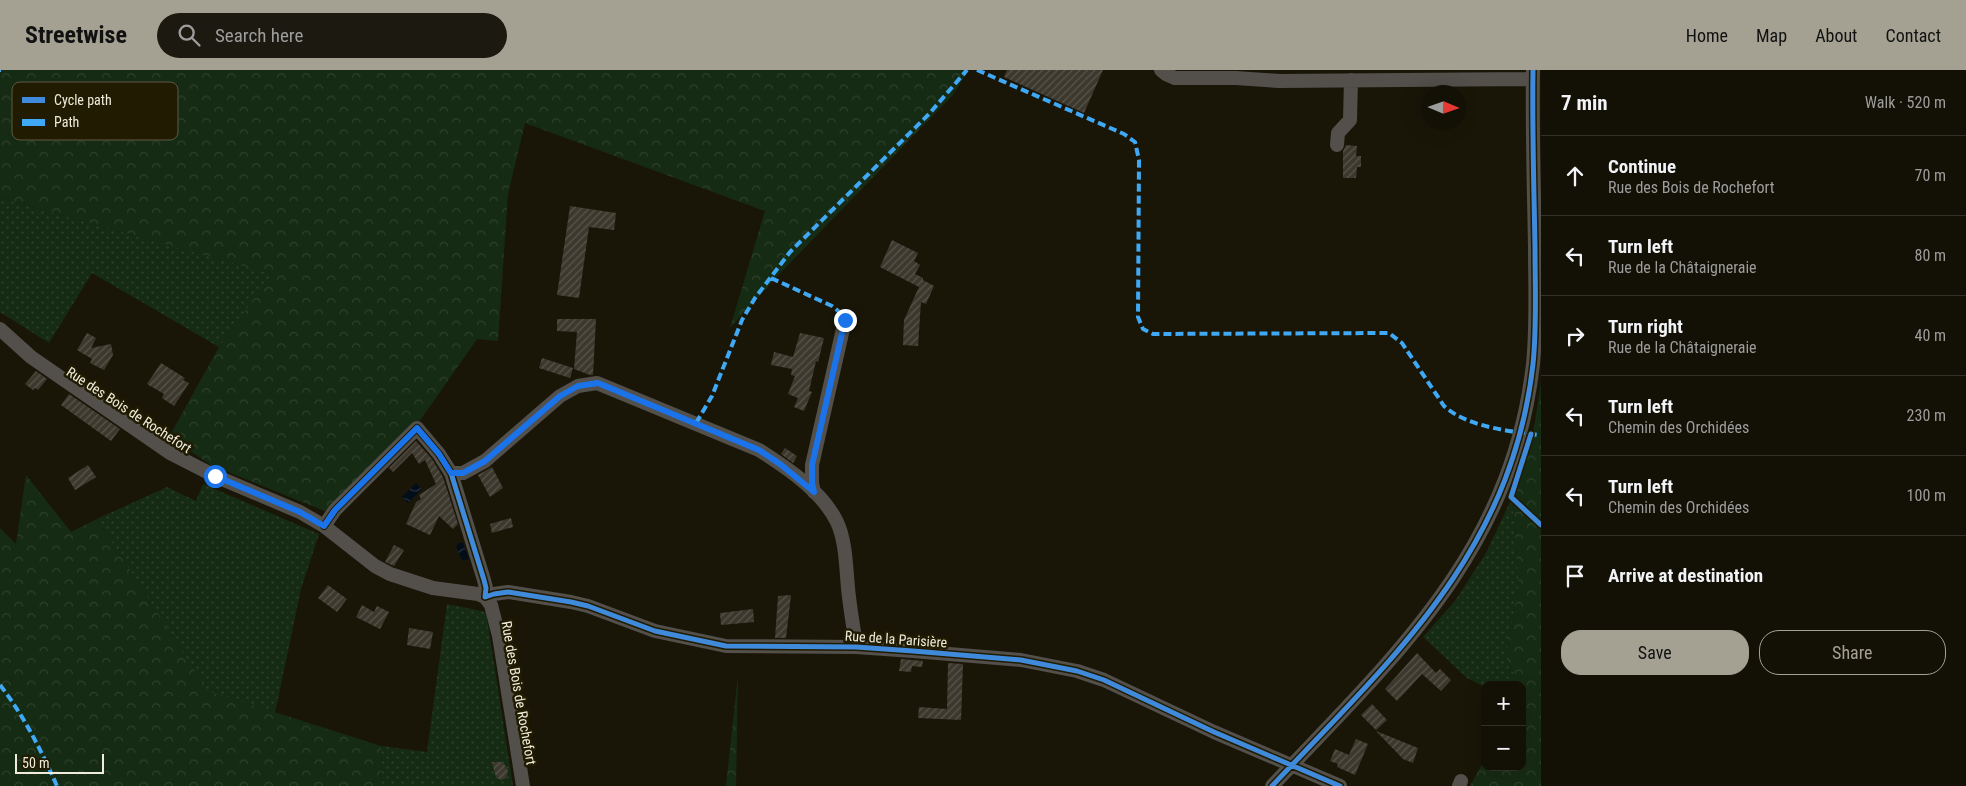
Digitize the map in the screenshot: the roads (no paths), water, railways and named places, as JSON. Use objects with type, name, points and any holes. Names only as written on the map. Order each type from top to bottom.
[{"type":"street","points":[[1161,70],[1175,78],[1236,78],[1279,81],[1344,80],[1389,75],[1532,74],[1535,337],[1527,403],[1512,463],[1494,508],[1477,541],[1459,572],[1436,605],[1367,686],[1272,786]]},
{"type":"street","points":[[1281,70],[1286,74],[1344,80]]},
{"type":"street","points":[[1337,145],[1338,133],[1350,120],[1344,80]]},
{"type":"street","points":[[814,492],[812,465],[845,320]]},
{"type":"street","name":"Rue des Bois de Rochefort","points":[[0,330],[31,357],[170,453],[215,476],[300,512],[324,526],[375,566],[390,574],[426,586],[478,594],[485,597],[491,604],[499,636],[523,786]]},
{"type":"street","points":[[451,473],[463,473],[485,461],[560,396],[578,386],[598,383],[759,450],[780,464],[814,492],[838,523],[844,550],[856,647]]},
{"type":"street","points":[[324,526],[335,510],[417,428],[439,454],[451,473],[484,580],[486,588],[485,597]]},
{"type":"street","name":"Rue de la Parisière","points":[[485,597],[508,592],[571,602],[588,606],[655,631],[726,646],[856,647],[1021,660],[1077,671],[1104,680],[1291,766],[1340,786]]},
{"type":"water","points":[[416,483],[422,489],[408,503],[402,497]]},
{"type":"water","points":[[459,543],[463,543],[469,559],[462,561],[456,546]]}]
